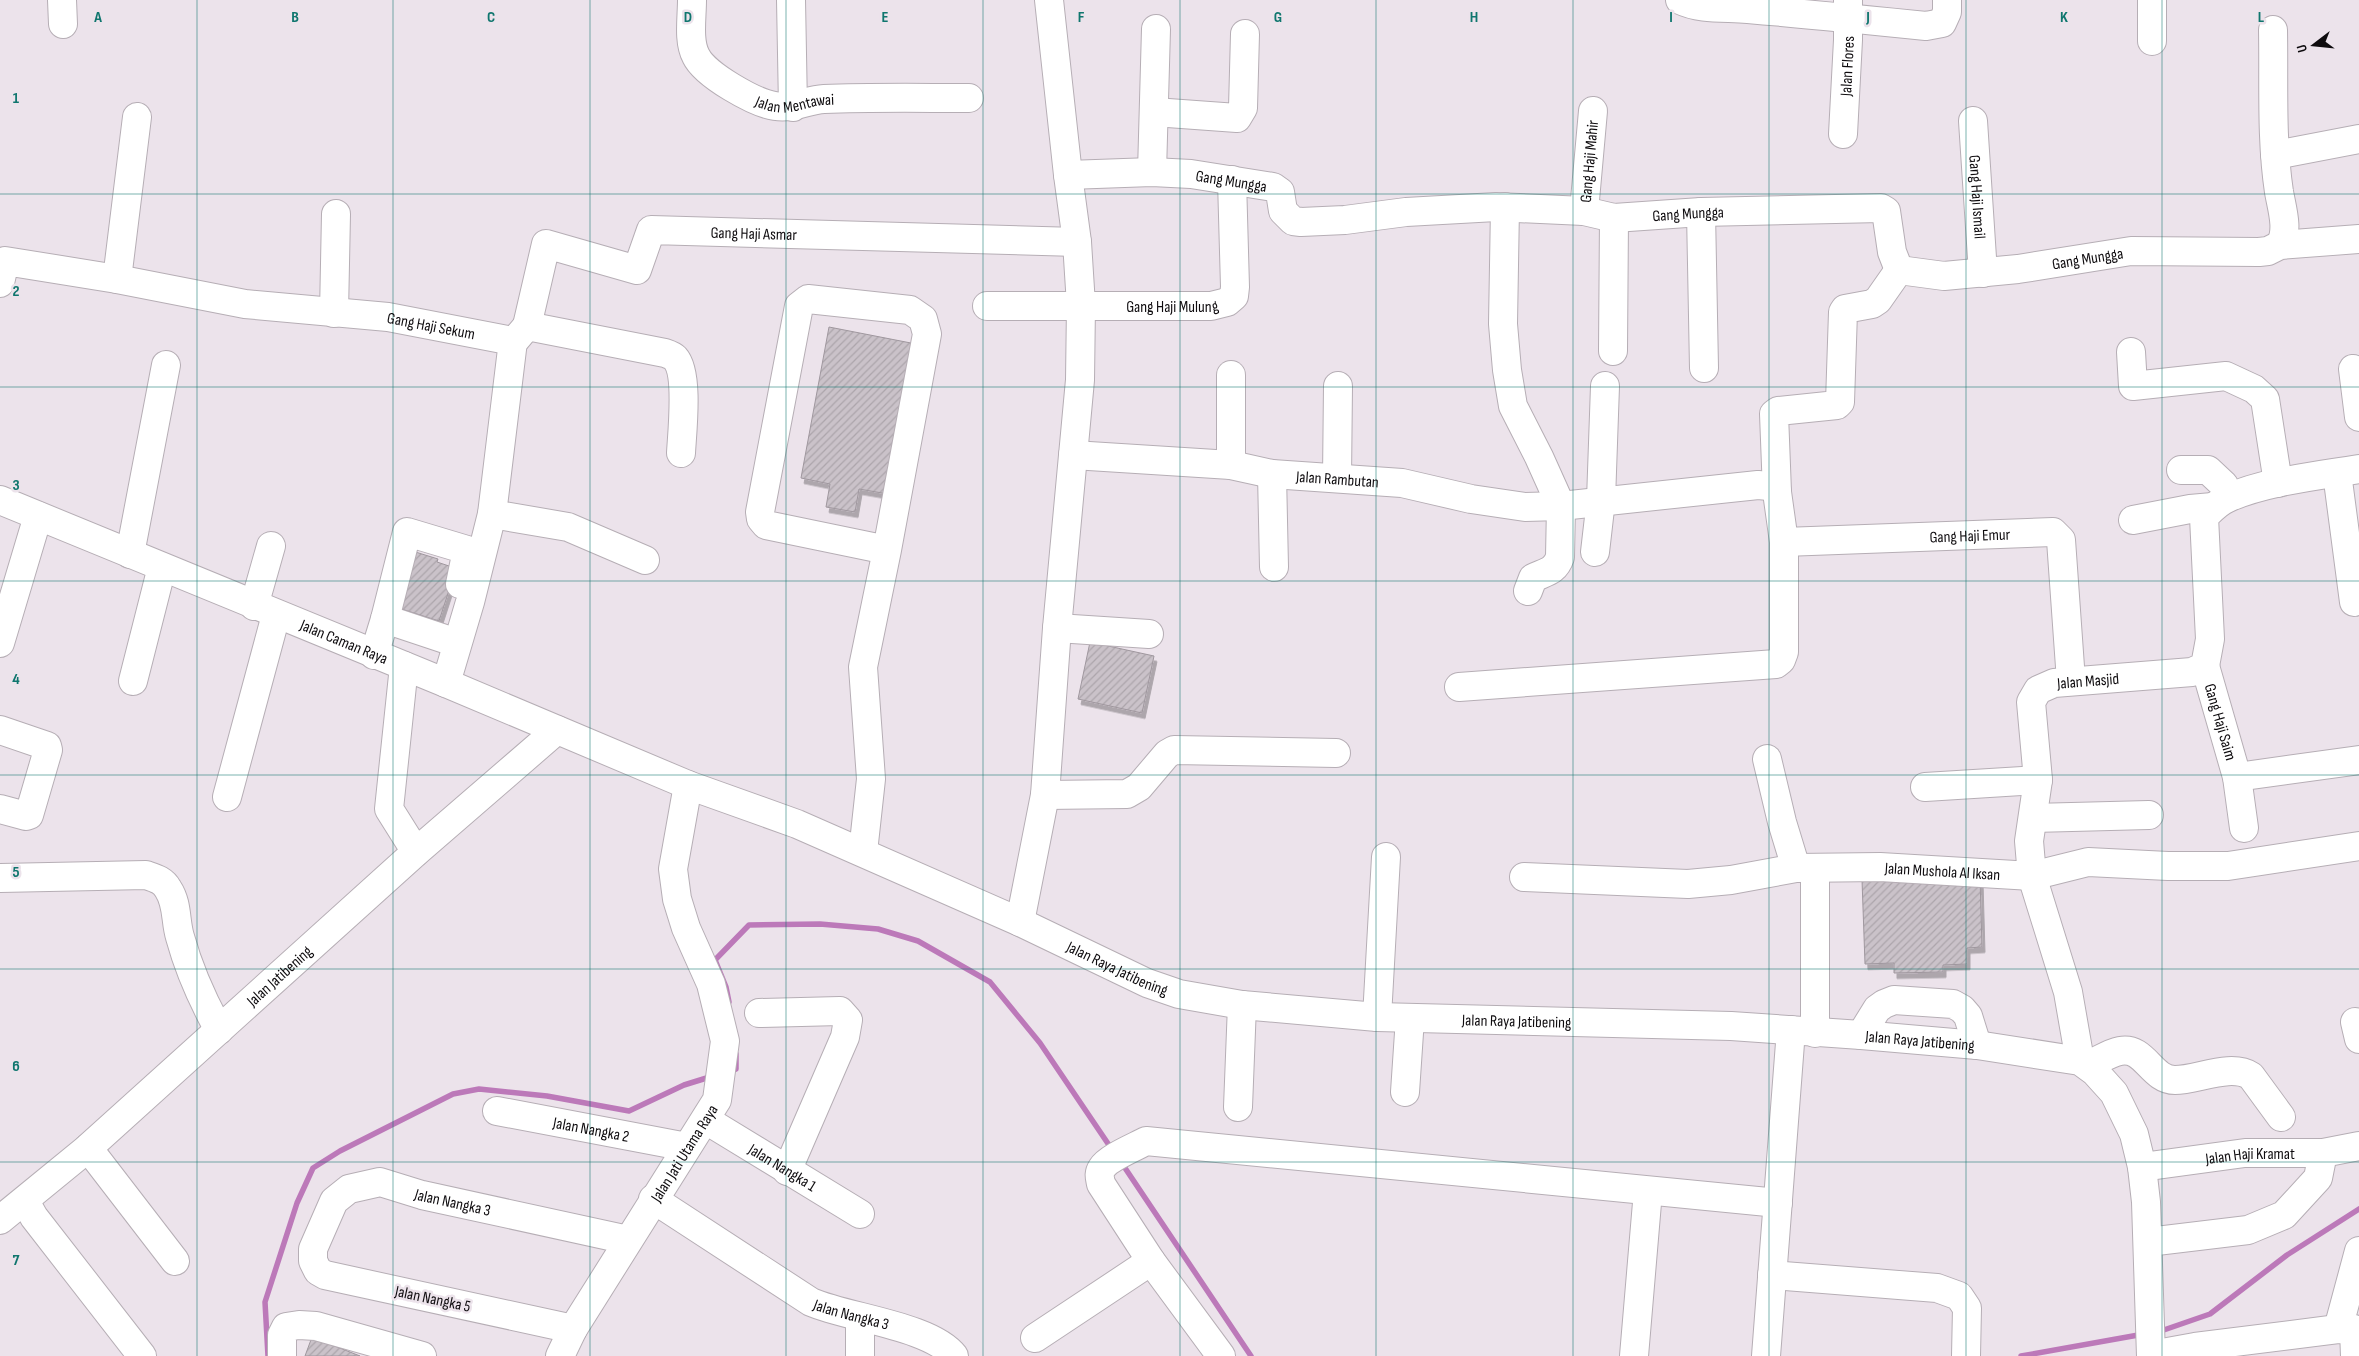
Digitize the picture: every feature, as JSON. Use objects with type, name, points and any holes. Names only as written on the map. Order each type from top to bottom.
[{"type":"street","name":"Jalan Mentawai","points":[[692,0],[692,46],[697,58],[720,78],[754,100],[775,106],[793,107],[822,99],[969,98]]},
{"type":"street","points":[[790,0],[793,107]]},
{"type":"street","points":[[1020,922],[1046,795],[1058,628],[1080,380],[1081,305],[1077,242],[1049,0]]},
{"type":"street","points":[[1680,0],[1687,4],[1711,7],[1744,4],[1848,9],[1926,26],[1942,23],[1947,12],[1947,0]]},
{"type":"street","points":[[2152,0],[2152,41]]},
{"type":"street","name":"Jalan Flores","points":[[1843,134],[1848,9]]},
{"type":"street","points":[[1152,172],[1156,29]]},
{"type":"street","points":[[2273,30],[2275,154],[2284,224],[2283,240],[2280,245]]},
{"type":"street","points":[[1154,112],[1237,118],[1243,108],[1245,34]]},
{"type":"street","name":"Gang Haji Mahir","points":[[1584,210],[1592,112]]},
{"type":"street","points":[[117,279],[137,117]]},
{"type":"street","name":"Gang Haji Ismail","points":[[1973,121],[1983,273]]},
{"type":"street","points":[[2275,154],[2359,139]]},
{"type":"street","name":"Gang Mungga","points":[[1068,175],[1152,172],[1192,174],[1232,180],[1276,189],[1280,192],[1283,211],[1293,220],[1301,222],[1345,220],[1406,212],[1505,207],[1584,210],[1614,218],[1701,212],[1881,208],[1886,211],[1892,252],[1898,270],[1944,276],[1983,273],[2131,252],[2259,252],[2268,251],[2280,245],[2306,245],[2359,239]]},
{"type":"street","name":"Gang Haji Mulung","points":[[1081,305],[1211,306],[1227,302],[1234,296],[1232,180]]},
{"type":"street","points":[[1505,207],[1503,324],[1513,406],[1540,457],[1561,506],[1560,557],[1558,565],[1552,571],[1533,578],[1528,591]]},
{"type":"street","points":[[1701,212],[1704,368]]},
{"type":"street","points":[[334,313],[336,214]]},
{"type":"street","points":[[1613,351],[1614,218]]},
{"type":"street","name":"Gang Haji Asmar","points":[[520,334],[546,244],[637,270],[651,230],[1077,242]]},
{"type":"street","points":[[1459,687],[1776,664],[1781,660],[1784,652],[1784,542],[1777,492],[1774,414],[1778,411],[1837,405],[1840,402],[1843,312],[1845,309],[1872,304],[1878,300],[1898,270]]},
{"type":"street","name":"Gang Haji Sekum","points":[[3,272],[117,279],[245,304],[388,317],[665,353],[675,357],[682,380],[681,453]]},
{"type":"street","points":[[863,852],[871,779],[863,667],[887,550],[927,334],[926,326],[919,315],[910,310],[808,299],[799,306],[760,512],[761,519],[766,525],[887,550]]},
{"type":"street","points":[[987,306],[1081,305]]},
{"type":"street","points":[[441,681],[470,602],[492,514],[520,334]]},
{"type":"street","points":[[2131,352],[2133,386],[2226,376],[2254,389],[2265,399],[2278,483]]},
{"type":"street","points":[[130,554],[166,366]]},
{"type":"street","points":[[2353,369],[2359,417]]},
{"type":"street","points":[[1231,376],[1231,466]]},
{"type":"street","points":[[1337,478],[1338,386]]},
{"type":"street","points":[[1595,552],[1601,500],[1605,386]]},
{"type":"street","name":"Jalan Rambutan","points":[[1073,455],[1231,466],[1272,474],[1402,483],[1471,499],[1525,508],[1561,506],[1601,500],[1758,485],[1769,486],[1777,492]]},
{"type":"street","points":[[2181,470],[2208,470],[2224,485],[2220,503],[2204,517],[2210,639],[2206,666]]},
{"type":"street","points":[[1272,474],[1274,567]]},
{"type":"street","points":[[2133,520],[2220,503],[2278,483],[2346,478],[2354,602]]},
{"type":"street","name":"Jalan Caman Raya","points":[[0,500],[441,681],[688,785]]},
{"type":"street","points":[[492,514],[568,527],[645,560]]},
{"type":"street","points":[[0,643],[38,516]]},
{"type":"street","points":[[374,654],[386,619],[407,532],[466,550],[441,681]]},
{"type":"street","name":"Gang Haji Emur","points":[[1784,542],[2053,532],[2061,540],[2071,681]]},
{"type":"street","points":[[227,797],[265,610],[270,546]]},
{"type":"street","points":[[133,681],[162,567]]},
{"type":"street","points":[[386,619],[448,640]]},
{"type":"street","points":[[1058,628],[1149,634]]},
{"type":"street","points":[[404,666],[389,809],[416,852]]},
{"type":"street","name":"Jalan Masjid","points":[[2084,1063],[2068,992],[2032,876],[2029,841],[2038,780],[2031,702],[2038,690],[2054,683],[2192,672],[2206,666]]},
{"type":"street","name":"Gang Haji Saim","points":[[2206,666],[2237,777],[2244,828]]},
{"type":"street","points":[[0,730],[47,746],[48,750],[32,812],[26,816],[0,809]]},
{"type":"street","name":"Jalan Jatibening","points":[[0,1220],[88,1148],[416,852],[557,730]]},
{"type":"street","points":[[1046,795],[1127,794],[1139,787],[1167,754],[1174,750],[1336,753]]},
{"type":"street","points":[[1766,1356],[1778,1203],[1803,1032],[1806,874],[1782,822],[1767,759]]},
{"type":"street","points":[[2237,777],[2359,760]]},
{"type":"street","points":[[1925,787],[2038,780]]},
{"type":"street","name":"Jalan Raya Jatibening","points":[[688,785],[797,824],[863,852],[1020,922],[1148,983],[1179,994],[1242,1005],[1377,1017],[1731,1026],[1861,1035],[1977,1045],[2084,1063]]},
{"type":"street","name":"Jalan Jati Utama Raya","points":[[567,1348],[628,1240],[712,1110],[725,1041],[711,984],[686,928],[677,899],[673,869],[688,785]]},
{"type":"street","points":[[2033,818],[2149,815]]},
{"type":"street","name":"Jalan Mushola Al Iksan","points":[[1524,877],[1688,884],[1880,867],[2032,876],[2088,862],[2168,866],[2228,866],[2359,846]]},
{"type":"street","points":[[1377,1017],[1386,858]]},
{"type":"street","points":[[0,878],[146,875],[163,881],[169,890],[176,909],[180,936],[203,1001],[219,1030]]},
{"type":"street","points":[[1861,1035],[1877,1009],[1894,1000],[1952,1004],[1962,1009],[1968,1016],[1977,1045]]},
{"type":"street","points":[[1238,1108],[1242,1005]]},
{"type":"street","points":[[759,1013],[840,1011],[848,1020],[845,1037],[787,1171]]},
{"type":"street","points":[[1405,1092],[1410,1018]]},
{"type":"street","points":[[2281,1117],[2246,1072],[2205,1074],[2173,1080],[2153,1069],[2135,1051],[2129,1050],[2118,1051],[2084,1063],[2114,1093],[2134,1134],[2142,1167],[2148,1242],[2151,1346],[2247,1349],[2350,1330]]},
{"type":"street","name":"Jalan Nangka 1","points":[[712,1110],[787,1171],[860,1214]]},
{"type":"street","name":"Jalan Nangka 2","points":[[497,1111],[687,1147]]},
{"type":"street","points":[[1212,1353],[1101,1184],[1099,1175],[1102,1167],[1126,1151],[1146,1141],[1778,1203]]},
{"type":"street","name":"Jalan Haji Kramat","points":[[2142,1167],[2245,1153],[2323,1153],[2359,1146]]},
{"type":"street","points":[[88,1148],[175,1261]]},
{"type":"street","points":[[2148,1242],[2248,1230],[2284,1215],[2318,1178],[2323,1153]]},
{"type":"street","name":"Jalan Nangka 3","points":[[313,1249],[327,1214],[340,1195],[349,1189],[380,1182],[422,1195],[628,1240]]},
{"type":"street","points":[[1634,1356],[1648,1191]]},
{"type":"street","name":"Jalan Nangka 3","points":[[653,1199],[811,1302],[928,1338],[947,1348],[954,1356]]},
{"type":"street","points":[[25,1201],[142,1356]]},
{"type":"street","name":"Jalan Nangka 5","points":[[313,1249],[313,1261],[318,1270],[325,1275],[567,1348]]},
{"type":"street","points":[[2355,1356],[2350,1330],[2359,1251]]},
{"type":"street","points":[[1035,1338],[1151,1261]]},
{"type":"street","points":[[1772,1275],[1936,1288],[1960,1296],[1967,1308],[1966,1356]]},
{"type":"street","points":[[860,1318],[860,1356]]},
{"type":"street","points":[[282,1356],[282,1335],[286,1327],[299,1325],[316,1326],[416,1355]]},
{"type":"building","points":[[829,327],[916,344],[888,494],[859,489],[855,512],[826,507],[830,484],[801,478]]},
{"type":"building","points":[[409,550],[438,559],[437,562],[452,567],[453,578],[439,621],[392,606]]},
{"type":"building","points":[[1090,642],[1154,656],[1142,713],[1078,699]]},
{"type":"building","points":[[1980,877],[1982,947],[1967,948],[1967,964],[1943,965],[1943,972],[1894,973],[1894,963],[1865,964],[1862,880]]},
{"type":"building","points":[[312,1337],[360,1356],[305,1356]]},
{"type":"waterway","points":[[729,1002],[726,987],[715,960],[749,925],[820,924],[878,929],[918,941],[990,982],[1040,1043],[1113,1151]]},
{"type":"waterway","points":[[729,1071],[736,1069],[736,1054]]},
{"type":"waterway","points":[[268,1356],[265,1302],[297,1203],[313,1168],[340,1151],[453,1094],[479,1089],[547,1096],[629,1111],[684,1085],[713,1076]]},
{"type":"waterway","points":[[1121,1162],[1251,1356]]},
{"type":"waterway","points":[[2158,1332],[2210,1314],[2287,1255],[2359,1209]]},
{"type":"waterway","points":[[2021,1356],[2144,1334]]}]
